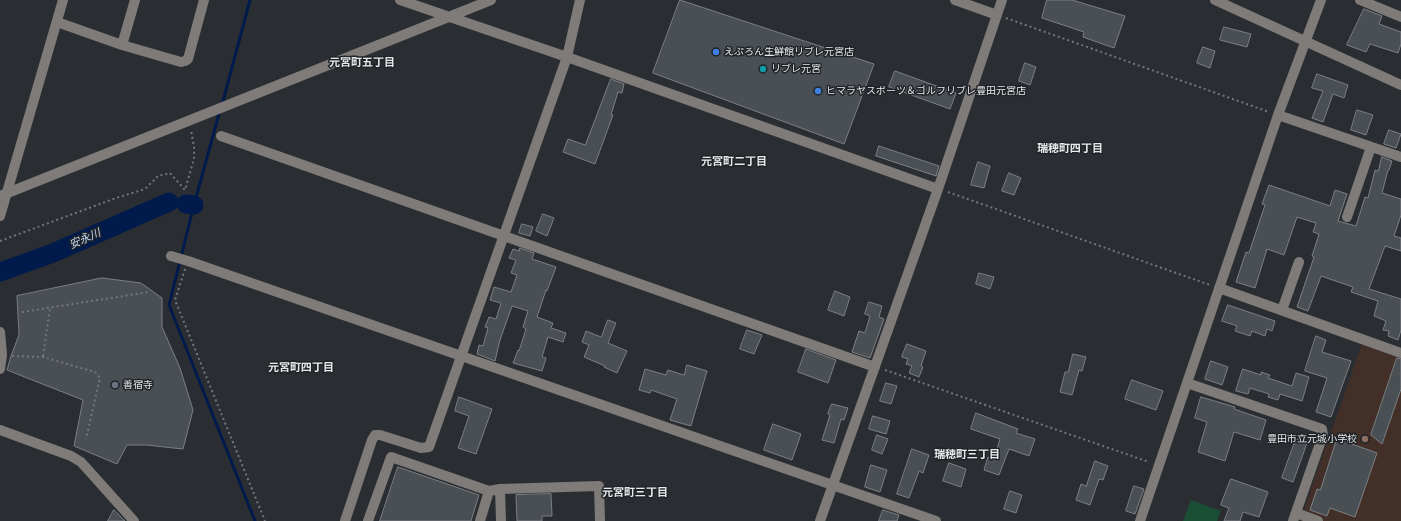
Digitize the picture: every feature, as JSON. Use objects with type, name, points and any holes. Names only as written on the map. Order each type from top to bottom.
[{"type":"street","points":[[0,216],[3,195],[63,0]]},
{"type":"street","points":[[122,45],[136,0]]},
{"type":"street","points":[[57,22],[122,45],[185,62],[188,59],[204,0]]},
{"type":"street","points":[[400,0],[448,17],[474,24],[938,188]]},
{"type":"street","points":[[3,195],[491,0]]},
{"type":"street","points":[[345,521],[375,435],[380,435],[421,448],[429,447],[567,57],[580,0]]},
{"type":"street","points":[[955,0],[997,15]]},
{"type":"street","points":[[820,521],[938,188],[1002,0]]},
{"type":"street","points":[[1215,0],[1401,85]]},
{"type":"street","points":[[1140,521],[1160,466],[1218,288],[1278,115],[1321,0]]},
{"type":"street","points":[[1360,0],[1401,17]]},
{"type":"street","points":[[1278,115],[1401,157]]},
{"type":"street","points":[[221,136],[875,367]]},
{"type":"street","points":[[1346,217],[1371,147]]},
{"type":"street","points":[[171,256],[936,521]]},
{"type":"street","points":[[1282,310],[1299,262]]},
{"type":"street","points":[[1218,288],[1401,353]]},
{"type":"street","points":[[0,332],[2,355],[0,369]]},
{"type":"street","points":[[1187,383],[1322,429],[1323,435],[1295,517],[1318,521]]},
{"type":"street","points":[[0,430],[71,456],[81,462],[134,521]]},
{"type":"street","points":[[368,521],[391,457],[489,491],[599,486],[600,521]]},
{"type":"street","points":[[500,490],[501,521]]},
{"type":"street","points":[[480,521],[489,491]]},
{"type":"path","points":[[997,15],[1278,115]]},
{"type":"path","points":[[0,241],[116,198],[145,189],[158,176],[164,174],[170,173],[185,190],[194,159],[194,147],[189,120]]},
{"type":"path","points":[[938,188],[1218,288]]},
{"type":"path","points":[[188,261],[176,300],[265,521]]},
{"type":"path","points":[[22,312],[149,292]]},
{"type":"path","points":[[43,357],[50,308]]},
{"type":"path","points":[[11,356],[43,357],[95,372],[100,378],[86,439]]},
{"type":"path","points":[[875,367],[1160,466]]},
{"type":"shaded area","name":"豊田市立元城小学校","points":[[1362,344],[1401,358],[1401,521],[1300,521]]},
{"type":"green space","points":[[1191,500],[1221,511],[1217,521],[1183,521]]},
{"type":"building","name":"リブレ元宮","points":[[680,0],[874,64],[844,144],[653,73]]},
{"type":"building","points":[[1047,0],[1072,0],[1125,16],[1114,48],[1083,37],[1084,32],[1042,18]]},
{"type":"building","points":[[1364,9],[1382,16],[1379,24],[1401,32],[1401,44],[1398,53],[1370,44],[1366,52],[1347,45]]},
{"type":"building","points":[[1224,27],[1251,34],[1247,47],[1220,40]]},
{"type":"building","points":[[1203,47],[1215,51],[1210,68],[1197,63]]},
{"type":"building","points":[[1025,63],[1036,67],[1030,85],[1019,81]]},
{"type":"building","points":[[895,71],[956,93],[950,109],[889,87]]},
{"type":"building","points":[[1317,74],[1348,85],[1344,98],[1333,94],[1323,122],[1312,118],[1323,91],[1312,88]]},
{"type":"building","points":[[611,79],[624,84],[622,93],[618,92],[611,115],[613,115],[595,164],[563,152],[568,139],[585,145]]},
{"type":"building","points":[[1357,110],[1373,115],[1366,135],[1351,130]]},
{"type":"building","points":[[1389,130],[1401,134],[1396,148],[1384,144]]},
{"type":"building","points":[[879,146],[939,166],[936,176],[876,156]]},
{"type":"building","points":[[1382,157],[1392,161],[1382,193],[1401,199],[1401,215],[1394,236],[1401,238],[1401,251],[1385,246],[1369,289],[1401,299],[1401,330],[1398,340],[1388,336],[1389,331],[1383,330],[1386,321],[1374,316],[1378,301],[1351,292],[1353,287],[1321,276],[1308,311],[1297,307],[1314,257],[1312,256],[1319,234],[1313,232],[1316,223],[1297,217],[1284,255],[1267,249],[1255,288],[1236,282],[1246,252],[1249,253],[1265,205],[1262,204],[1269,185],[1330,206],[1335,190],[1347,194],[1338,221],[1356,226],[1365,197],[1368,198],[1375,170],[1378,171]]},
{"type":"building","points":[[978,162],[990,166],[984,188],[971,185]]},
{"type":"building","points":[[1009,173],[1021,178],[1014,195],[1002,191]]},
{"type":"building","points":[[543,214],[554,218],[547,236],[536,231]]},
{"type":"building","points":[[522,224],[533,227],[530,236],[519,233]]},
{"type":"building","points":[[520,248],[534,253],[532,259],[556,267],[537,317],[553,323],[551,328],[566,333],[563,342],[548,337],[542,357],[546,358],[542,371],[513,363],[518,350],[519,351],[526,329],[523,327],[528,311],[512,306],[500,340],[495,361],[477,354],[479,345],[483,346],[488,328],[485,327],[489,317],[496,319],[501,303],[490,300],[494,287],[511,292],[517,275],[511,273],[516,260],[509,258],[513,249],[519,251]]},
{"type":"building","points":[[979,273],[994,277],[990,289],[976,284]]},
{"type":"building","name":"善宿寺","points":[[102,278],[141,283],[162,298],[162,327],[180,368],[193,410],[183,449],[146,445],[127,445],[117,464],[74,446],[83,400],[7,370],[19,335],[17,296]]},
{"type":"building","points":[[835,291],[850,297],[844,316],[828,310]]},
{"type":"building","points":[[869,302],[882,306],[879,317],[884,319],[870,358],[852,352],[859,331],[865,333],[870,316],[865,314]]},
{"type":"building","points":[[1228,305],[1275,321],[1272,331],[1267,329],[1265,336],[1252,331],[1250,336],[1235,331],[1237,326],[1222,321]]},
{"type":"building","points":[[608,320],[616,323],[608,343],[627,351],[617,373],[584,357],[589,345],[582,342],[586,331],[601,337]]},
{"type":"building","points":[[747,330],[762,335],[754,354],[740,349]]},
{"type":"building","points":[[1316,336],[1326,340],[1322,352],[1351,361],[1331,417],[1316,412],[1327,378],[1305,371]]},
{"type":"building","points":[[907,344],[926,351],[921,366],[923,367],[919,377],[909,373],[912,366],[906,364],[908,359],[902,357]]},
{"type":"building","points":[[806,349],[836,360],[828,383],[798,372]]},
{"type":"building","points":[[1073,354],[1086,357],[1082,371],[1079,370],[1072,395],[1060,392],[1065,372],[1068,372]]},
{"type":"building","points":[[1397,358],[1401,359],[1401,389],[1382,444],[1371,435]]},
{"type":"building","points":[[1211,361],[1228,367],[1222,385],[1205,379]]},
{"type":"building","points":[[687,365],[707,371],[691,426],[670,420],[677,399],[651,390],[650,393],[639,390],[645,369],[666,375],[668,370],[684,375]]},
{"type":"building","points":[[1243,369],[1261,375],[1261,372],[1270,375],[1268,378],[1292,386],[1296,373],[1309,377],[1302,401],[1280,394],[1278,400],[1268,397],[1269,394],[1250,388],[1248,394],[1236,391]]},
{"type":"building","points":[[1132,380],[1163,391],[1156,410],[1125,399]]},
{"type":"building","points":[[886,383],[897,386],[891,404],[880,401]]},
{"type":"building","points":[[459,397],[492,409],[476,454],[458,448],[469,416],[455,411]]},
{"type":"building","points":[[1201,397],[1235,407],[1234,409],[1266,420],[1260,440],[1234,432],[1225,461],[1198,452],[1207,422],[1195,418]]},
{"type":"building","points":[[832,404],[848,408],[844,420],[841,419],[834,443],[822,440]]},
{"type":"building","points":[[976,413],[1018,429],[1016,433],[1035,439],[1029,456],[1009,449],[999,475],[984,470],[988,457],[994,459],[1000,439],[971,429]]},
{"type":"building","points":[[873,416],[890,421],[886,434],[869,429]]},
{"type":"building","points":[[773,424],[801,434],[792,460],[764,450]]},
{"type":"building","points":[[877,435],[888,439],[882,454],[872,450]]},
{"type":"building","points":[[1338,436],[1354,442],[1352,444],[1377,453],[1355,517],[1330,508],[1327,516],[1310,510],[1317,489],[1320,490]]},
{"type":"building","points":[[1296,439],[1307,443],[1293,482],[1282,478]]},
{"type":"building","points":[[912,449],[929,455],[923,473],[919,471],[909,498],[897,494]]},
{"type":"building","points":[[1095,461],[1108,466],[1103,480],[1099,479],[1090,505],[1076,500],[1081,484],[1086,486]]},
{"type":"building","points":[[949,463],[966,469],[961,487],[943,481]]},
{"type":"building","points":[[871,465],[887,470],[880,492],[865,487]]},
{"type":"building","points":[[398,467],[479,495],[471,521],[380,521]]},
{"type":"building","points":[[1231,479],[1268,492],[1259,517],[1243,512],[1240,521],[1224,521],[1229,508],[1221,505]]},
{"type":"building","points":[[1134,486],[1144,489],[1135,514],[1126,511]]},
{"type":"building","points":[[1010,491],[1022,495],[1016,513],[1004,509]]},
{"type":"building","points":[[551,494],[552,516],[542,516],[542,521],[517,521],[516,495]]},
{"type":"building","points":[[114,510],[125,521],[108,521]]},
{"type":"building","points":[[883,510],[899,515],[897,521],[879,521]]},
{"type":"waterway","points":[[222,105],[250,0]]},
{"type":"waterway","points":[[220,110],[169,305],[255,521]]},
{"type":"waterway","name":"安永川","points":[[0,272],[53,253],[169,202]]},
{"type":"waterway","name":"安永川","points":[[186,204],[194,205]]},
{"type":"place","name":"えぷろん生鮮館リブレ元宮店","points":[[716,52]]},
{"type":"place","name":"リブレ元宮","points":[[763,69]]},
{"type":"place","name":"ヒマラヤスポーツ＆ゴルフリブレ豊田元宮店","points":[[818,91]]},
{"type":"place","name":"善宿寺","points":[[115,385]]},
{"type":"place","name":"豊田市立元城小学校","points":[[1365,439]]},
{"type":"district","name":"元宮町五丁目","points":[[362,63]]},
{"type":"district","name":"瑞穂町四丁目","points":[[1070,149]]},
{"type":"district","name":"元宮町二丁目","points":[[734,162]]},
{"type":"district","name":"元宮町四丁目","points":[[301,368]]},
{"type":"district","name":"瑞穂町三丁目","points":[[967,455]]},
{"type":"district","name":"元宮町三丁目","points":[[635,493]]}]
